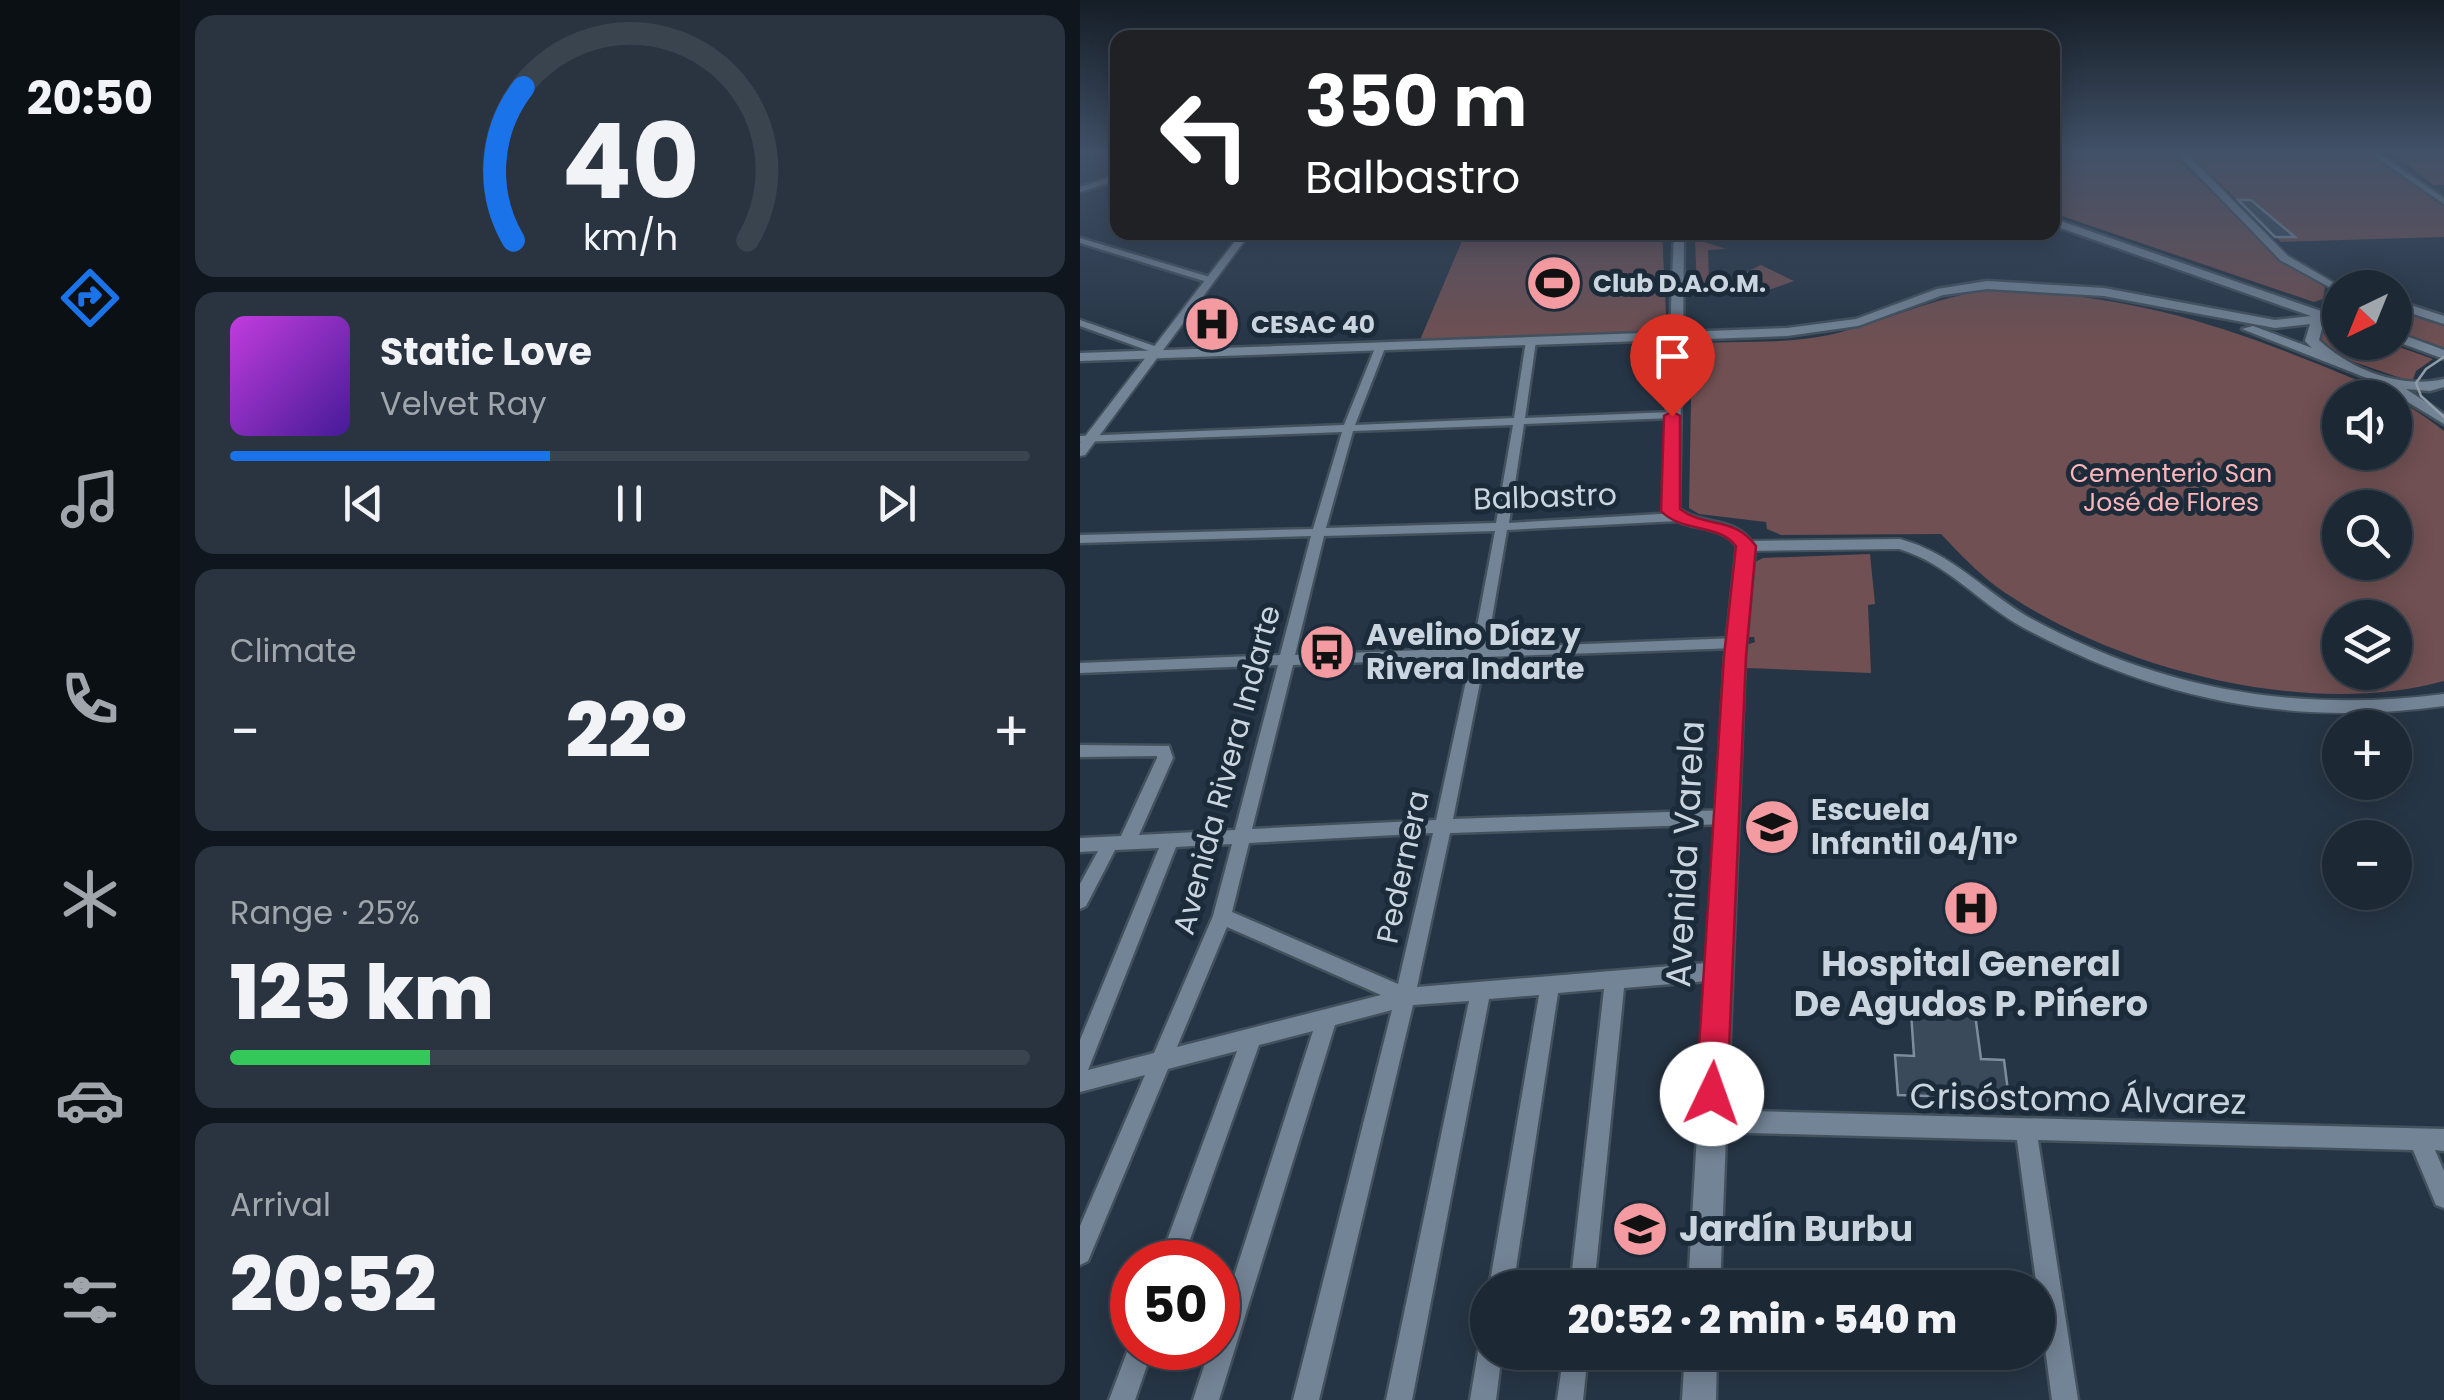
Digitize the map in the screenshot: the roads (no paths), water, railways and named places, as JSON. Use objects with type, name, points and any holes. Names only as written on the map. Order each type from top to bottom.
[{"type":"main road","points":[[2060,223],[2322,312]]},
{"type":"main road","points":[[1676,517],[1671,511],[1678,240]]},
{"type":"main road","points":[[1080,358],[1829,327],[1882,315],[1941,292],[1987,285],[2104,292],[2261,323],[2322,316]]},
{"type":"main road","points":[[2412,309],[2444,320]]},
{"type":"main road","points":[[2198,312],[2370,375],[2416,387],[2442,384]]},
{"type":"main road","points":[[2322,328],[2312,341],[2322,350]]},
{"type":"main road","points":[[2412,345],[2444,357]]},
{"type":"main road","points":[[2370,375],[2444,420]]},
{"type":"main road","points":[[2442,384],[2436,396],[2444,408]]},
{"type":"main road","name":"Balbastro","points":[[1676,517],[1735,532],[1746,546]]},
{"type":"main road","name":"Avenida Varela","points":[[1705,1270],[1736,642],[1746,546]]},
{"type":"main road","points":[[1699,1400],[1700,1370]]},
{"type":"street","points":[[2243,216],[2291,263],[2322,280]]},
{"type":"street","points":[[1080,240],[1210,280]]},
{"type":"street","points":[[1080,452],[1085,439],[1241,240]]},
{"type":"street","points":[[2272,246],[2322,271]]},
{"type":"street","points":[[1080,323],[1154,352]]},
{"type":"street","name":"Pedernera","points":[[1306,1400],[1407,997],[1477,654],[1531,341]]},
{"type":"street","name":"Avenida Rivera Indarte","points":[[1080,1254],[1222,916],[1319,531],[1348,429],[1380,348]]},
{"type":"street","points":[[1085,439],[1672,416]]},
{"type":"street","name":"Balbastro","points":[[1080,539],[1501,527],[1676,517]]},
{"type":"street","name":"Balbastro","points":[[1746,546],[1918,547],[1994,603],[2058,639],[2135,670],[2219,693],[2350,707],[2444,700]]},
{"type":"street","points":[[1080,668],[1736,642]]},
{"type":"street","points":[[1080,751],[1163,750],[1165,758],[1119,843],[1080,901]]},
{"type":"street","points":[[1080,845],[1442,826],[1728,817]]},
{"type":"street","points":[[1080,1066],[1170,840]]},
{"type":"street","points":[[1222,916],[1407,997]]},
{"type":"street","points":[[1080,1082],[1407,997],[1480,994],[1719,971]]},
{"type":"street","points":[[1584,1270],[1615,980]]},
{"type":"street","points":[[1504,1270],[1550,986]]},
{"type":"street","points":[[1399,1400],[1480,994]]},
{"type":"street","points":[[1206,1400],[1327,1019]]},
{"type":"street","points":[[1179,1240],[1251,1040]]},
{"type":"street","name":"Crisóstomo Álvarez","points":[[1710,1122],[2444,1140]]},
{"type":"street","points":[[2026,1130],[2065,1400]]},
{"type":"street","points":[[2420,1140],[2444,1198]]},
{"type":"street","points":[[1122,1400],[1133,1370]]},
{"type":"street","points":[[1482,1400],[1487,1370]]},
{"type":"street","points":[[1570,1400],[1574,1370]]},
{"type":"tram line","points":[[2444,357],[2426,369],[2416,383],[2421,396],[2444,417]]},
{"type":"place","name":"Club D.A.O.M.","points":[[1554,283]]},
{"type":"place","name":"CESAC 40","points":[[1212,324]]},
{"type":"place","name":"Avelino Díaz y Rivera Indarte","points":[[1327,652]]},
{"type":"place","name":"Escuela Infantil 04/11°","points":[[1772,827]]},
{"type":"place","name":"Hospital General De Agudos P. Pińero","points":[[1971,908]]},
{"type":"place","name":"Jardín Burbu","points":[[1640,1229]]},
{"type":"park label","name":"Cementerio San José de Flores","points":[[2171,488]]}]
